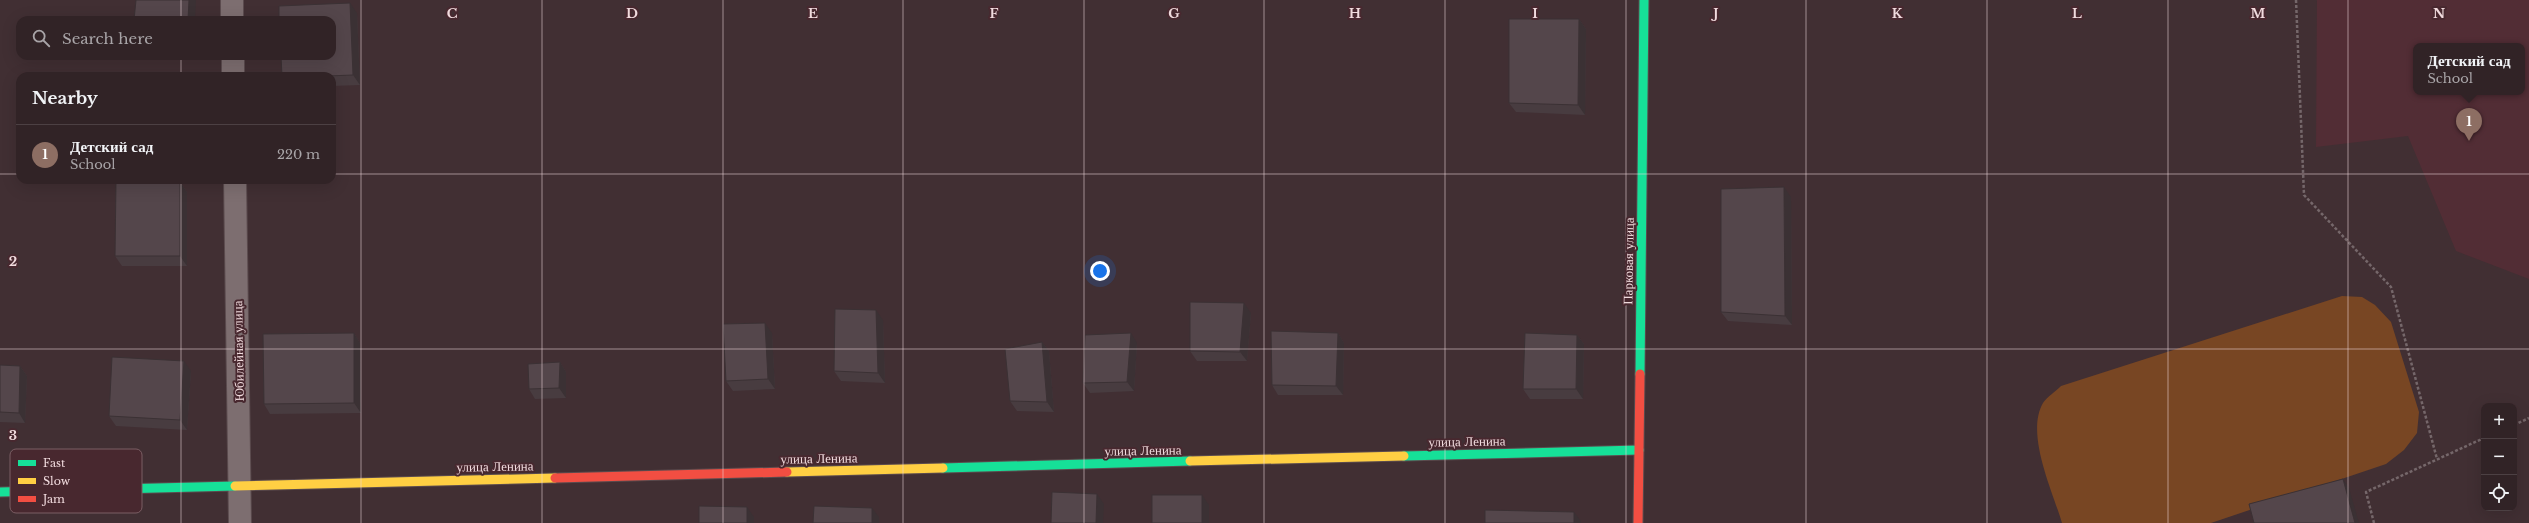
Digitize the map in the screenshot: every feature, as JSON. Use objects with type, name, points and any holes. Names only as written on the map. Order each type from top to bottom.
[{"type":"street","points":[[232,0],[232,16]]},
{"type":"street","name":"Парковая улица","points":[[1638,523],[1644,0]]},
{"type":"street","points":[[233,60],[233,72]]},
{"type":"street","name":"Юбилейная улица","points":[[235,184],[241,485],[240,523]]},
{"type":"street","name":"улица Ленина","points":[[142,488],[1639,450]]},
{"type":"street","name":"улица Ленина","points":[[0,492],[10,492]]},
{"type":"path","points":[[2296,0],[2304,195],[2391,287],[2437,459]]},
{"type":"path","points":[[2517,424],[2529,418]]},
{"type":"path","points":[[2374,523],[2366,492],[2482,439]]},
{"type":"shaded area","points":[[2317,0],[2529,0],[2529,279],[2456,251],[2408,136],[2316,147]]},
{"type":"shaded area","points":[[2342,296],[2362,297],[2375,305],[2391,322],[2419,412],[2417,433],[2404,450],[2386,464],[2211,523],[2062,523],[2042,463],[2037,430],[2038,416],[2043,403],[2061,386]]},
{"type":"building","points":[[136,0],[189,0],[188,16],[134,16]]},
{"type":"building","points":[[350,3],[353,75],[336,76],[336,72],[282,72],[281,60],[336,60],[336,16],[279,16],[279,6]]},
{"type":"building","points":[[1509,19],[1579,19],[1578,105],[1509,103]]},
{"type":"building","points":[[116,184],[180,184],[180,256],[115,256]]},
{"type":"building","points":[[1784,187],[1785,316],[1721,312],[1721,189]]},
{"type":"building","points":[[1190,302],[1244,303],[1240,352],[1190,351]]},
{"type":"building","points":[[835,309],[876,310],[878,373],[834,371]]},
{"type":"building","points":[[765,323],[768,379],[726,381],[723,324]]},
{"type":"building","points":[[1271,331],[1338,333],[1336,386],[1272,385]]},
{"type":"building","points":[[354,333],[354,403],[264,404],[263,334]]},
{"type":"building","points":[[1131,333],[1127,382],[1083,383],[1085,335]]},
{"type":"building","points":[[1525,333],[1577,335],[1576,389],[1523,389]]},
{"type":"building","points":[[1042,342],[1047,402],[1010,401],[1005,349]]},
{"type":"building","points":[[112,357],[184,361],[180,420],[109,416]]},
{"type":"building","points":[[560,362],[559,388],[529,389],[528,364]]},
{"type":"building","points":[[0,365],[20,366],[19,413],[0,412]]},
{"type":"building","points":[[2343,479],[2355,523],[2254,523],[2249,504]]},
{"type":"building","points":[[1052,492],[1097,494],[1096,523],[1051,523]]},
{"type":"building","points":[[1152,495],[1202,495],[1202,523],[1152,523]]},
{"type":"building","points":[[699,506],[747,507],[747,523],[699,523]]},
{"type":"building","points":[[814,506],[872,508],[872,523],[813,523]]},
{"type":"building","points":[[1485,510],[1574,512],[1574,523],[1485,523]]},
{"type":"traffic: fast","points":[[1640,374],[1644,0]]},
{"type":"traffic: fast","points":[[1404,456],[1639,450]]},
{"type":"traffic: fast","points":[[943,468],[1190,461]]},
{"type":"traffic: fast","points":[[142,488],[235,486]]},
{"type":"traffic: fast","points":[[0,492],[10,492]]},
{"type":"traffic: slow","points":[[1190,461],[1404,456]]},
{"type":"traffic: slow","points":[[787,472],[943,468]]},
{"type":"traffic: slow","points":[[235,486],[555,478]]},
{"type":"traffic: jam","points":[[1638,523],[1640,374]]},
{"type":"traffic: jam","points":[[555,478],[787,472]]},
{"type":"place","name":"Детский сад","points":[[2469,141]]}]
